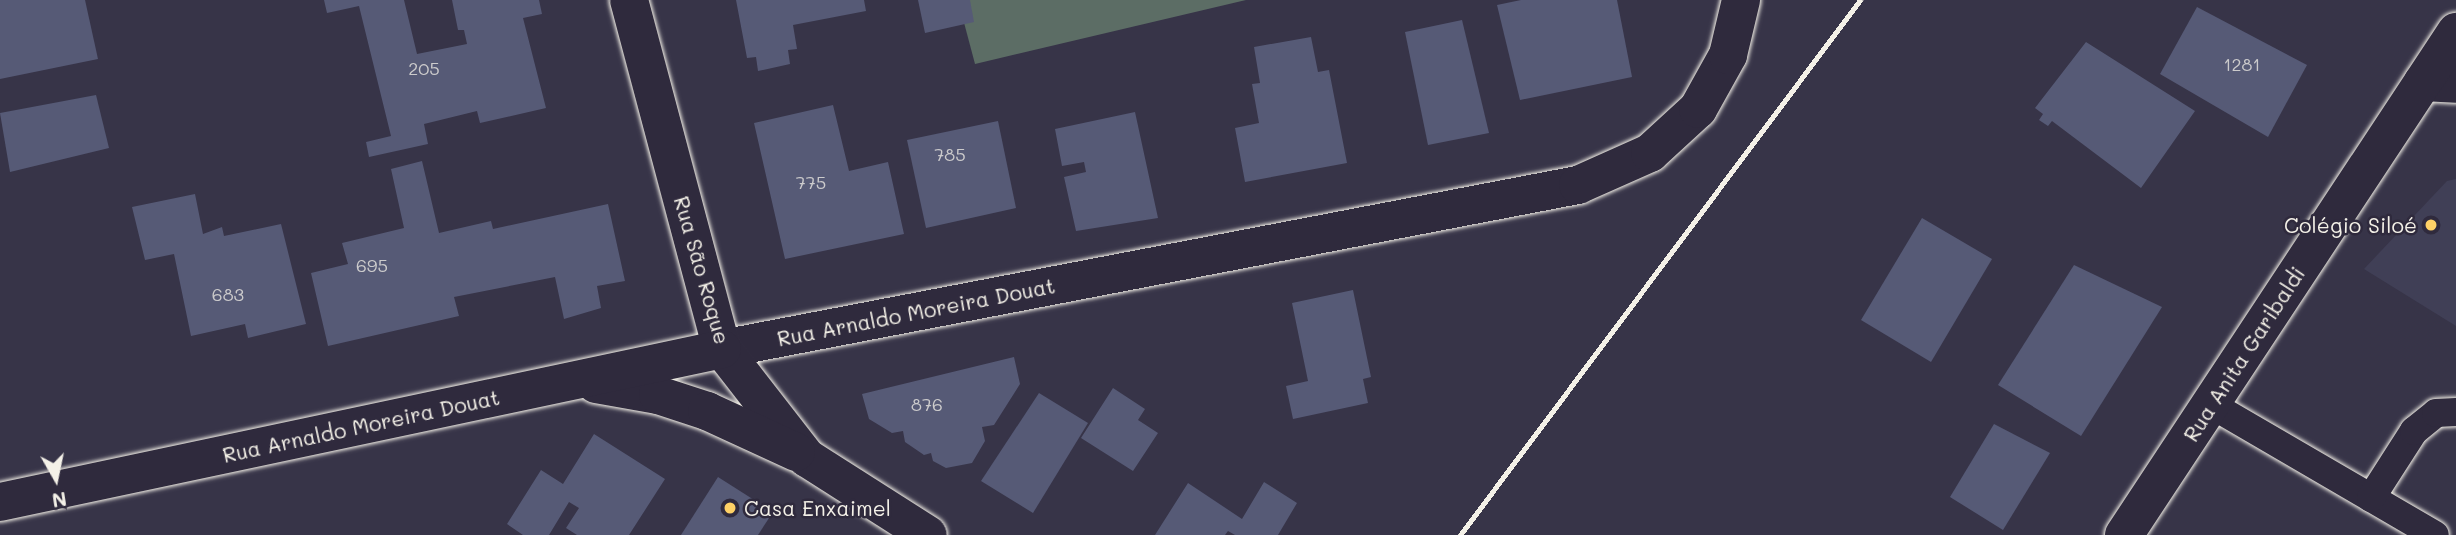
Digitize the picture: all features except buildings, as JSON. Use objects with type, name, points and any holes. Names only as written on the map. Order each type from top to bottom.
[{"type":"street","name":"Rua São Roque","points":[[629,0],[722,349],[807,457],[928,535]]},
{"type":"street","name":"Rua Arnaldo Moreira Douat","points":[[0,502],[722,349],[1578,185],[1650,153],[1698,109],[1728,55],[1741,0]]},
{"type":"street","name":"Rua Anita Garibaldi","points":[[2124,535],[2210,404],[2440,83],[2456,32]]},
{"type":"street","points":[[570,382],[658,395],[759,433],[807,457]]},
{"type":"lane","points":[[2210,404],[2435,535]]},
{"type":"lane","points":[[2371,498],[2414,430],[2436,413],[2456,412]]},
{"type":"shaded area","name":"Colégio Siloé","points":[[2456,179],[2456,326],[2364,269],[2447,181]]},
{"type":"green space","points":[[958,0],[1246,0],[975,64]]},
{"type":"railway","points":[[1460,535],[1860,0]]},
{"type":"place","name":"Colégio Siloé","points":[[2431,225]]},
{"type":"place","name":"Casa Enxaimel","points":[[730,508]]}]
